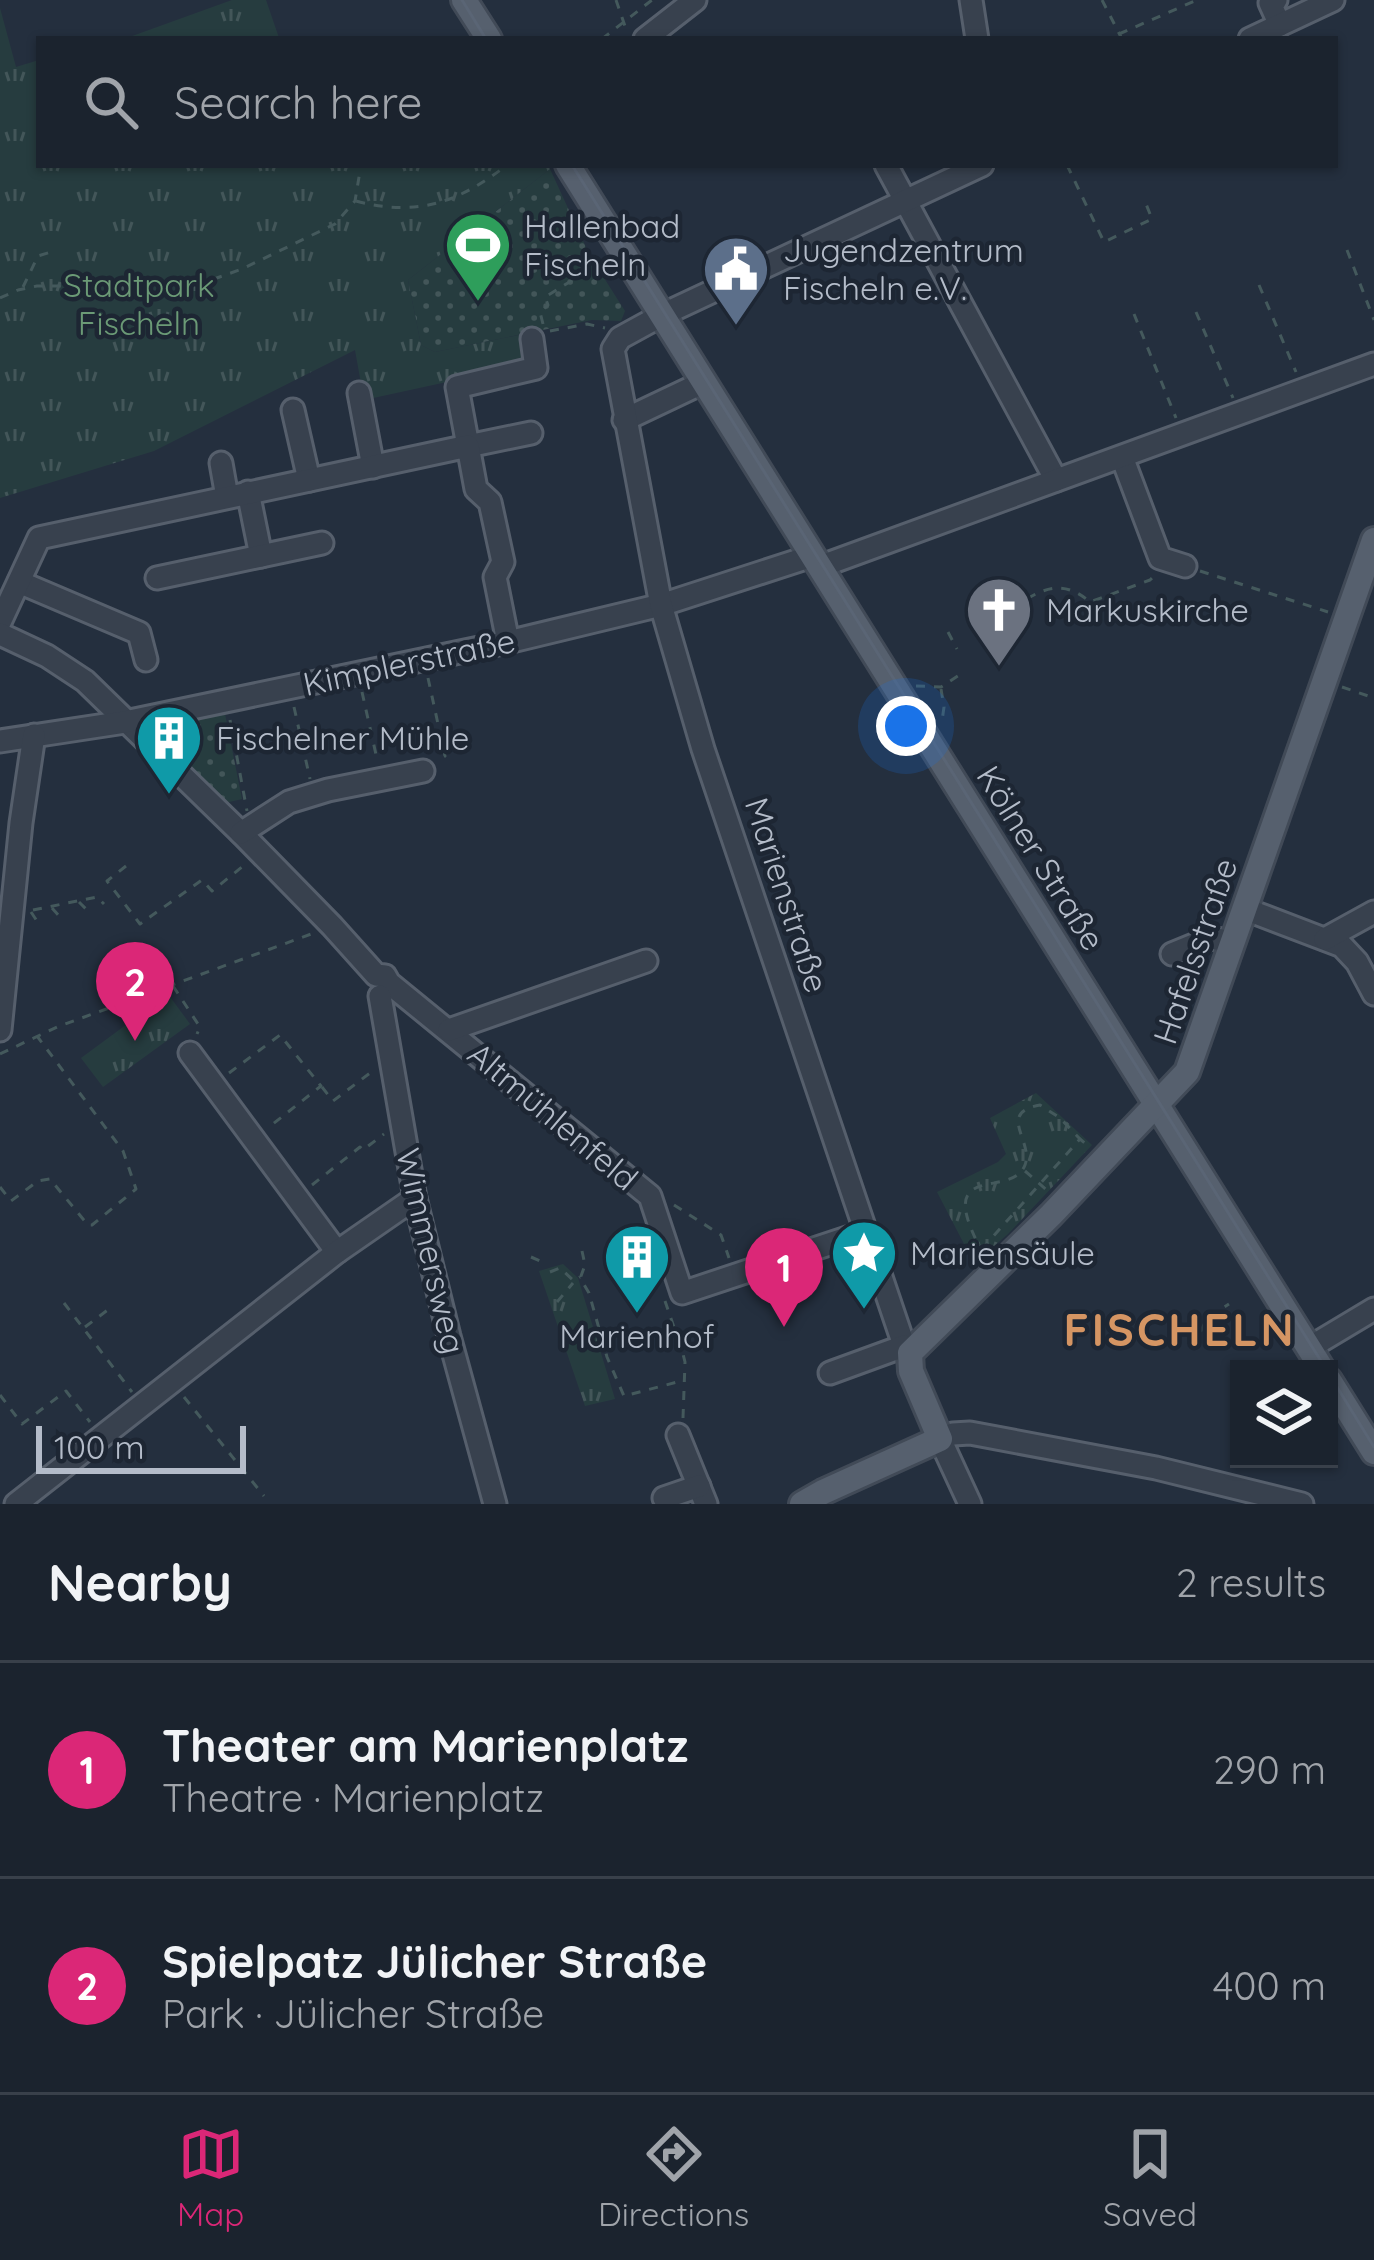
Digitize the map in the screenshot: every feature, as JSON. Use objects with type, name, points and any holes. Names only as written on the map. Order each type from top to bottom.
[{"type":"main road","points":[[464,0],[487,36]]},
{"type":"main road","name":"Kölner Straße","points":[[572,170],[585,215],[647,323],[704,382],[1316,1359]]},
{"type":"main road","name":"Kölner Straße","points":[[572,170],[647,323]]},
{"type":"main road","name":"Hafelsstraße","points":[[906,1353],[932,1329],[989,1259],[1061,1203],[1179,1082],[1193,1058],[1374,541]]},
{"type":"main road","name":"Marienstraße","points":[[906,1353],[940,1439]]},
{"type":"main road","points":[[1338,1394],[1374,1452]]},
{"type":"main road","points":[[802,1504],[940,1439]]},
{"type":"street","points":[[649,36],[695,0]]},
{"type":"street","points":[[971,0],[977,36]]},
{"type":"street","points":[[1276,0],[1270,3],[1280,25]]},
{"type":"street","points":[[1256,36],[1333,0]]},
{"type":"street","points":[[888,168],[1056,480]]},
{"type":"street","points":[[647,323],[976,168]]},
{"type":"street","name":"Marienstraße","points":[[647,323],[616,341],[613,349],[661,605],[704,749],[906,1353]]},
{"type":"street","points":[[508,642],[495,577],[503,562],[490,502],[476,489],[457,387],[536,368],[532,339]]},
{"type":"street","name":"Kimplerstraße","points":[[0,741],[125,722],[661,605],[816,562],[1374,364]]},
{"type":"street","points":[[624,420],[704,382]]},
{"type":"street","points":[[359,393],[374,466]]},
{"type":"street","points":[[293,410],[309,480]]},
{"type":"street","points":[[0,622],[39,538],[531,434]]},
{"type":"street","points":[[1122,457],[1160,558],[1185,566]]},
{"type":"street","points":[[221,463],[261,556]]},
{"type":"street","points":[[157,578],[322,543]]},
{"type":"street","points":[[20,581],[140,633],[146,660]]},
{"type":"street","name":"Altmühlenfeld","points":[[0,634],[85,681],[125,722],[249,828],[260,852],[382,985],[448,1030],[650,1196],[682,1293],[734,1277]]},
{"type":"street","points":[[0,1030],[34,735]]},
{"type":"street","points":[[249,828],[289,802],[313,794],[423,771]]},
{"type":"street","points":[[1245,909],[1325,939],[1351,954],[1374,994]]},
{"type":"street","points":[[1325,939],[1374,912]]},
{"type":"street","points":[[1172,954],[1211,938],[1234,942]]},
{"type":"street","name":"Altmühlenfeld","points":[[448,1030],[646,961]]},
{"type":"street","name":"Wimmersweg","points":[[382,985],[415,1198],[495,1504]]},
{"type":"street","points":[[190,1053],[337,1252]]},
{"type":"street","points":[[16,1504],[337,1252],[415,1198]]},
{"type":"street","points":[[734,1277],[865,1232]]},
{"type":"street","points":[[1316,1359],[1374,1309]]},
{"type":"street","points":[[830,1373],[906,1353]]},
{"type":"street","points":[[664,1498],[702,1495],[681,1430]]},
{"type":"street","points":[[940,1439],[970,1432],[1156,1468],[1302,1504]]},
{"type":"street","name":"Marienstraße","points":[[940,1439],[970,1504]]},
{"type":"path","points":[[616,0],[627,36]]},
{"type":"path","points":[[606,36],[652,0]]},
{"type":"path","points":[[1102,0],[1120,36],[1197,0]]},
{"type":"path","points":[[0,298],[37,286],[168,287],[214,279],[326,229],[355,201],[360,168]]},
{"type":"path","points":[[355,201],[409,210],[429,207],[502,168]]},
{"type":"path","points":[[1068,168],[1104,242],[1152,219],[1144,199]]},
{"type":"path","points":[[1347,250],[1374,320]]},
{"type":"path","points":[[22,289],[38,256],[51,252]]},
{"type":"path","points":[[608,258],[545,297],[548,305],[540,312],[545,332],[586,324],[647,323]]},
{"type":"path","points":[[1259,285],[1303,390]]},
{"type":"path","points":[[1196,311],[1240,414]]},
{"type":"path","points":[[1134,314],[1183,435]]},
{"type":"path","points":[[1012,608],[1049,587],[1078,592],[1090,602],[1150,580],[1160,558]]},
{"type":"path","points":[[1185,566],[1346,619]]},
{"type":"path","points":[[948,632],[957,649]]},
{"type":"path","points":[[423,771],[445,756],[424,659]]},
{"type":"path","points":[[897,691],[906,686],[941,687],[964,672]]},
{"type":"path","points":[[358,673],[381,779]]},
{"type":"path","points":[[1325,681],[1374,698]]},
{"type":"path","points":[[290,687],[313,794]]},
{"type":"path","points":[[924,735],[942,721],[941,687]]},
{"type":"path","points":[[226,700],[249,828]]},
{"type":"path","points":[[125,866],[107,881],[140,924],[202,880],[212,890],[260,852]]},
{"type":"path","points":[[239,869],[246,877]]},
{"type":"path","points":[[39,924],[29,911],[97,897],[104,904]]},
{"type":"path","points":[[78,901],[88,911]]},
{"type":"path","points":[[51,907],[60,917]]},
{"type":"path","points":[[0,1054],[332,926]]},
{"type":"path","points":[[172,985],[200,1027],[190,1053]]},
{"type":"path","points":[[213,1085],[280,1035],[333,1101],[391,1057]]},
{"type":"path","points":[[0,1186],[11,1201],[38,1181],[50,1179],[88,1225],[136,1189],[123,1150],[37,1036]]},
{"type":"path","points":[[253,1139],[321,1086]]},
{"type":"path","points":[[1080,1139],[1040,1184],[989,1259],[967,1216],[967,1196],[982,1184],[1017,1177],[1023,1169],[1027,1155],[1018,1118],[1026,1108],[1044,1107],[1103,1159]]},
{"type":"path","points":[[296,1197],[402,1121]]},
{"type":"path","points":[[1023,1169],[1061,1203]]},
{"type":"path","points":[[650,1196],[656,1194],[721,1235],[734,1277]]},
{"type":"path","points":[[557,1302],[581,1276],[582,1251]]},
{"type":"path","points":[[531,1257],[545,1263]]},
{"type":"path","points":[[550,1272],[560,1268],[574,1281]]},
{"type":"path","points":[[581,1276],[624,1396],[685,1380]]},
{"type":"path","points":[[64,1303],[142,1405]]},
{"type":"path","points":[[1193,1348],[1208,1318],[1229,1304]]},
{"type":"path","points":[[83,1328],[109,1309]]},
{"type":"path","points":[[681,1430],[686,1362],[682,1350],[697,1339],[692,1322]]},
{"type":"path","points":[[172,1381],[264,1496]]},
{"type":"path","points":[[0,1395],[22,1424],[66,1391],[101,1437]]},
{"type":"path","points":[[35,1401],[42,1409]]},
{"type":"green space","points":[[232,0],[266,0],[278,36],[132,36]]},
{"type":"green space","name":"Stadtpark Fischeln","points":[[0,8],[16,67],[36,61],[36,168],[550,169],[408,280],[421,345],[435,352],[529,333],[530,364],[364,400],[355,350],[154,451],[0,498]]},
{"type":"green space","points":[[550,169],[590,256],[625,311],[621,321],[592,320],[435,352],[421,345],[408,280]]},
{"type":"green space","points":[[225,714],[242,799],[225,803],[155,734],[159,726]]},
{"type":"green space","points":[[168,994],[190,1024],[103,1087],[81,1058]]},
{"type":"green space","points":[[1036,1093],[1092,1145],[974,1263],[937,1192],[1006,1154],[990,1118]]},
{"type":"green space","points":[[563,1264],[578,1278],[615,1399],[585,1406],[539,1271]]},
{"type":"tram line","points":[[462,0],[484,36]]},
{"type":"tram line","points":[[574,168],[1320,1360]]},
{"type":"tram line","points":[[1338,1389],[1374,1447]]},
{"type":"place","name":"Hallenbad Fischeln","points":[[478,304]]},
{"type":"place","name":"Jugendzentrum Fischeln e.V.","points":[[736,328]]},
{"type":"place","name":"Markuskirche","points":[[999,669]]},
{"type":"place","name":"Fischelner Mühle","points":[[169,797]]},
{"type":"place","name":"Spielpatz Jülicher Straße","points":[[135,1041]]},
{"type":"place","name":"Mariensäule","points":[[864,1312]]},
{"type":"place","name":"Marienhof","points":[[637,1316]]},
{"type":"place","name":"Theater am Marienplatz","points":[[784,1327]]},
{"type":"district","name":"FISCHELN","points":[[1180,1330]]}]
